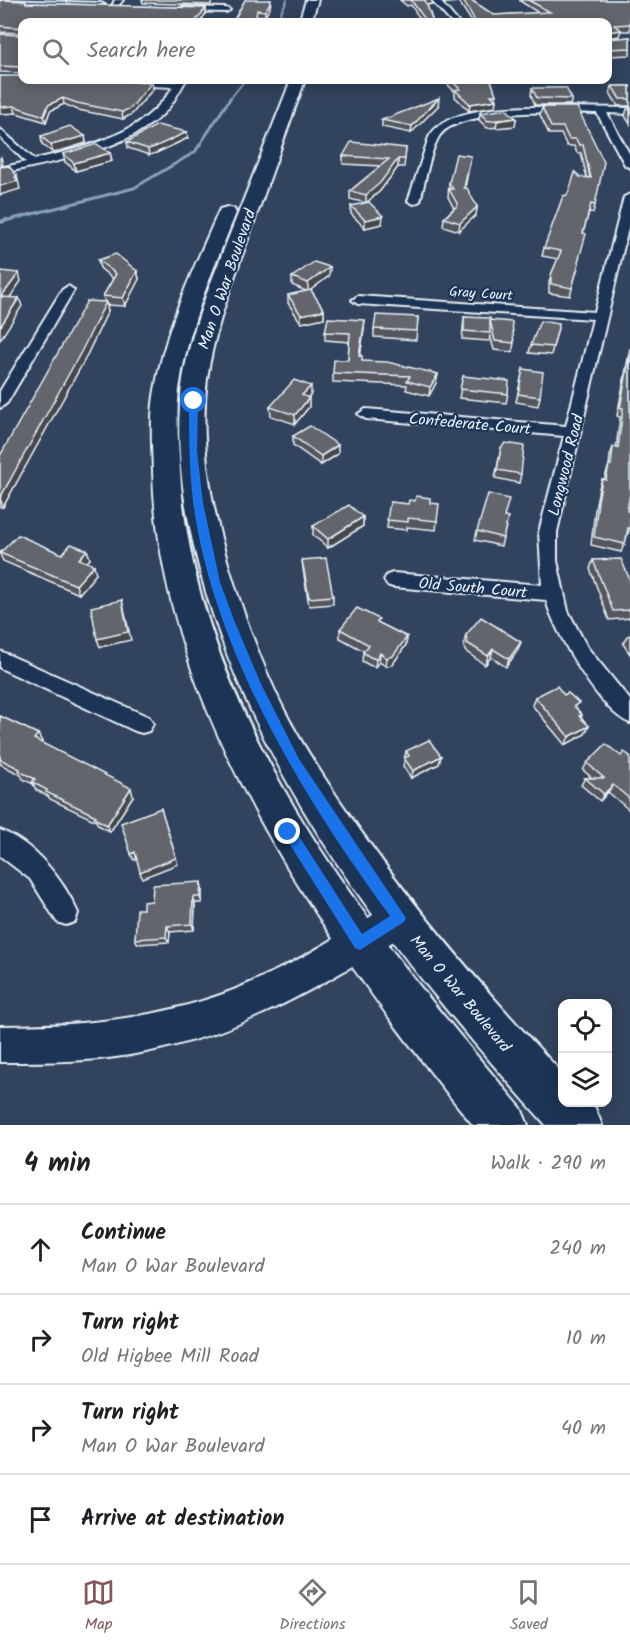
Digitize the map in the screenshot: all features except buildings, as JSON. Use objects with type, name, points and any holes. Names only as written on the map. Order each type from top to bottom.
[{"type":"main road","points":[[306,18],[312,0]]},
{"type":"main road","name":"Man O War Boulevard","points":[[280,84],[198,284],[175,352],[164,417],[165,489],[171,534],[183,591],[196,633],[227,712],[288,832],[360,943],[448,1059],[504,1125]]},
{"type":"main road","name":"Man O War Boulevard","points":[[297,84],[206,330],[194,388],[192,427],[195,483],[215,582],[255,685],[305,779],[371,879],[443,975],[578,1125]]},
{"type":"street","points":[[435,0],[452,18]]},
{"type":"street","points":[[0,2],[118,3],[127,6]]},
{"type":"street","points":[[173,8],[226,10]]},
{"type":"street","points":[[0,171],[72,154],[124,135],[160,111],[179,84]]},
{"type":"street","points":[[601,111],[630,165]]},
{"type":"street","points":[[414,201],[436,133],[450,122],[492,112],[630,111]]},
{"type":"street","points":[[0,132],[33,163]]},
{"type":"street","name":"Longwood Road","points":[[630,197],[548,532],[552,593],[563,624],[585,660],[630,714]]},
{"type":"street","points":[[0,403],[68,290]]},
{"type":"street","name":"Gray Court","points":[[358,300],[601,316]]},
{"type":"street","name":"Confederate Court","points":[[366,414],[574,432]]},
{"type":"street","name":"Old South Court","points":[[393,580],[552,593]]},
{"type":"street","points":[[0,659],[142,724]]},
{"type":"street","points":[[0,841],[38,870],[66,912]]},
{"type":"street","points":[[0,1044],[102,1040],[148,1034],[166,1029],[244,1004],[280,988],[320,968],[399,918]]},
{"type":"waterway","points":[[278,18],[287,0]]},
{"type":"waterway","points":[[230,99],[242,84]]},
{"type":"waterway","points":[[1,222],[134,188],[195,152],[231,97]]},
{"type":"waterway","points":[[0,222],[7,220]]},
{"type":"route","points":[[194,401],[192,427],[198,503],[215,582],[229,620],[255,685],[295,763],[399,918],[360,943],[288,832]]}]
